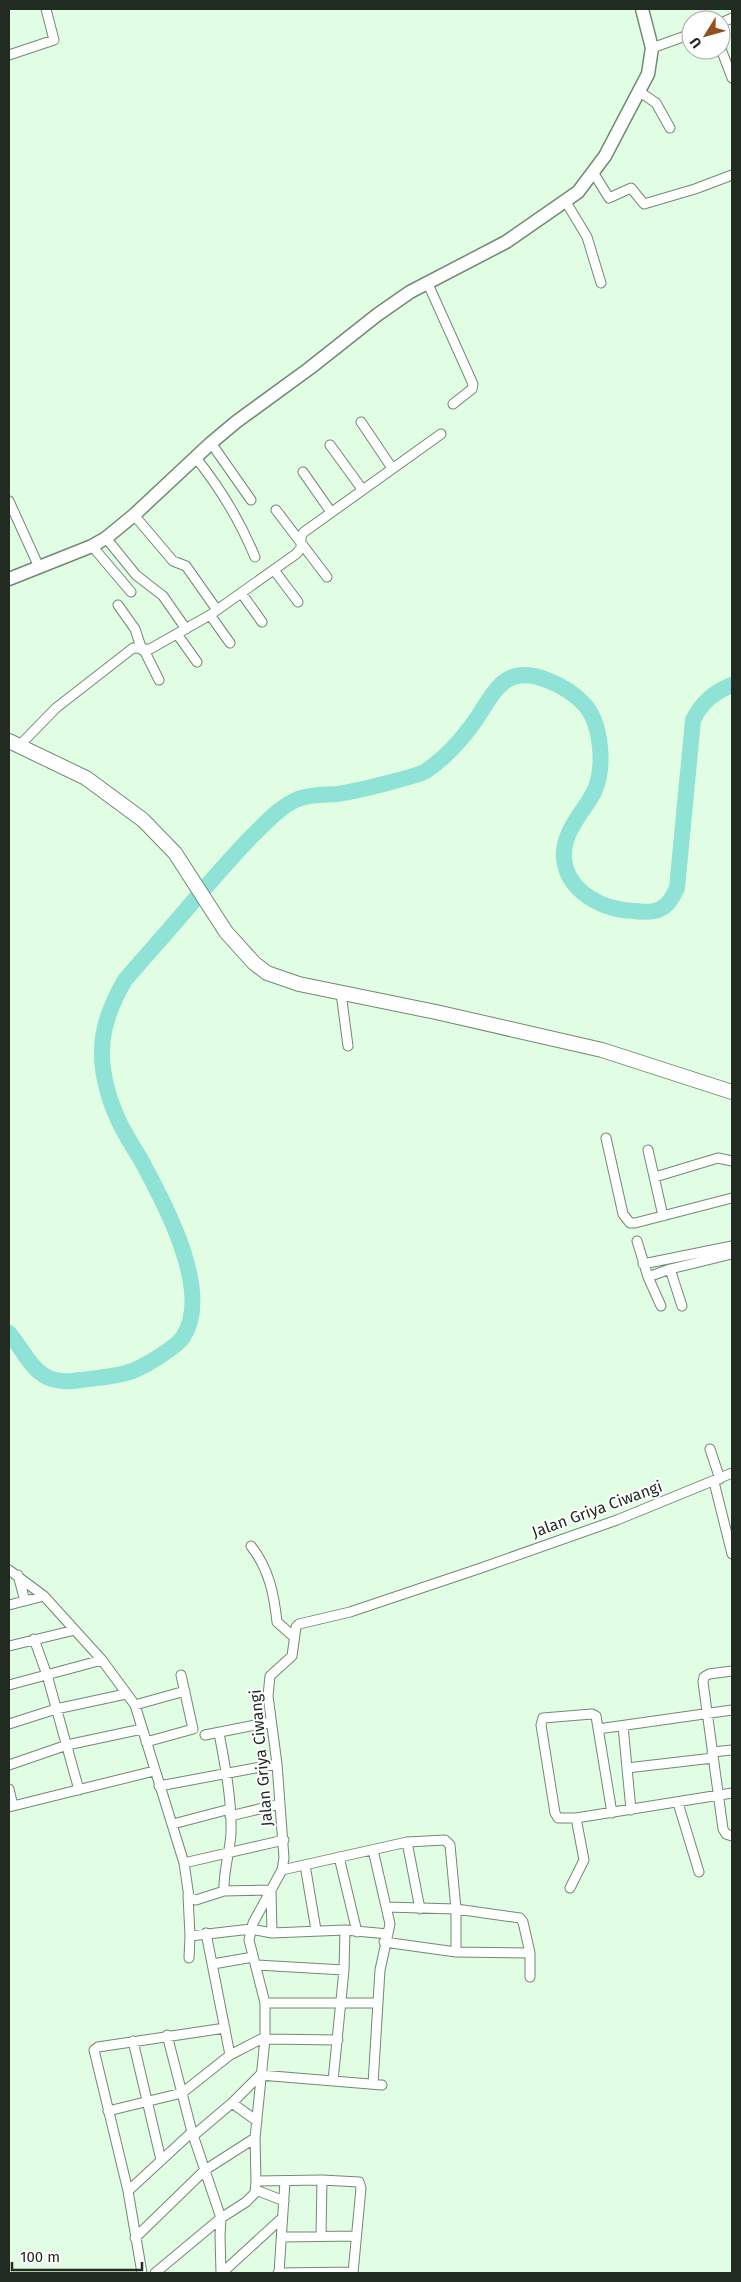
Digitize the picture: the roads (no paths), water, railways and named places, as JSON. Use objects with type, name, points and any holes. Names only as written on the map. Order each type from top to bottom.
[{"type":"main road","points":[[13,744],[86,778],[143,820],[175,853],[226,932],[254,963],[268,973],[299,984],[446,1014],[602,1050],[732,1092]]},
{"type":"street","points":[[9,55],[54,40],[46,9]]},
{"type":"street","points":[[9,579],[92,546],[106,538],[134,516],[211,443],[377,315],[410,292],[506,242],[578,192],[604,156],[648,74],[652,48],[642,9]]},
{"type":"street","points":[[652,48],[681,38]]},
{"type":"street","points":[[725,60],[732,78]]},
{"type":"street","points":[[640,92],[656,103],[670,128]]},
{"type":"street","points":[[593,172],[609,198],[630,188],[644,204],[670,198],[732,175]]},
{"type":"street","points":[[566,202],[587,237],[601,283]]},
{"type":"street","points":[[428,284],[473,384],[472,390],[453,404]]},
{"type":"street","points":[[362,422],[392,468]]},
{"type":"street","points":[[13,744],[132,648],[143,650],[177,634],[242,594],[296,554],[302,545],[303,534],[441,434]]},
{"type":"street","points":[[211,443],[251,500]]},
{"type":"street","points":[[330,445],[362,490]]},
{"type":"street","points":[[196,458],[216,483],[239,522],[255,557]]},
{"type":"street","points":[[303,472],[331,512]]},
{"type":"street","points":[[9,501],[39,567]]},
{"type":"street","points":[[276,510],[326,577]]},
{"type":"street","points":[[134,516],[173,561],[186,566],[230,643]]},
{"type":"street","points":[[106,538],[136,575],[163,596],[186,629]]},
{"type":"street","points":[[92,546],[131,592]]},
{"type":"street","points":[[274,570],[298,602]]},
{"type":"street","points":[[242,594],[262,622]]},
{"type":"street","points":[[118,605],[135,629],[143,650],[159,680]]},
{"type":"street","points":[[177,634],[196,662]]},
{"type":"street","points":[[341,993],[348,1046]]},
{"type":"street","points":[[606,1138],[625,1220],[635,1223],[732,1198]]},
{"type":"street","points":[[648,1150],[663,1216]]},
{"type":"street","points":[[655,1176],[718,1158],[732,1162]]},
{"type":"street","points":[[637,1241],[648,1278],[661,1306]]},
{"type":"street","points":[[643,1264],[732,1246]]},
{"type":"street","points":[[648,1278],[670,1269],[732,1254]]},
{"type":"street","points":[[670,1269],[682,1306]]},
{"type":"street","points":[[710,1449],[732,1554]]},
{"type":"street","name":"Jalan Griya Ciwangi","points":[[250,1929],[282,1870],[284,1840],[268,1696],[270,1676],[292,1656],[293,1636],[299,1624],[350,1612],[478,1569],[617,1520],[732,1473]]},
{"type":"street","points":[[251,1546],[269,1578],[277,1622],[293,1636]]},
{"type":"street","points":[[9,1570],[44,1596],[102,1660],[135,1705],[184,1863],[190,1936],[188,1958]]},
{"type":"street","points":[[18,1575],[25,1601]]},
{"type":"street","points":[[9,1605],[44,1596]]},
{"type":"street","points":[[9,1646],[75,1630]]},
{"type":"street","points":[[34,1639],[47,1675],[79,1790]]},
{"type":"street","points":[[9,1685],[102,1660]]},
{"type":"street","points":[[732,1671],[704,1677],[723,1829],[726,1834],[732,1836]]},
{"type":"street","points":[[146,1742],[193,1729],[181,1675]]},
{"type":"street","points":[[135,1705],[185,1691]]},
{"type":"street","points":[[9,1724],[56,1709],[126,1694]]},
{"type":"street","points":[[598,1729],[732,1710]]},
{"type":"street","points":[[612,1813],[596,1716],[592,1714],[543,1718],[540,1723],[555,1813],[562,1820],[612,1813],[678,1803],[732,1793]]},
{"type":"street","points":[[205,1735],[271,1722]]},
{"type":"street","points":[[623,1726],[631,1810]]},
{"type":"street","points":[[9,1765],[67,1745],[142,1729]]},
{"type":"street","points":[[219,1733],[226,1772],[231,1835],[223,1878],[224,1891]]},
{"type":"street","points":[[627,1768],[713,1755],[732,1750]]},
{"type":"street","points":[[159,1786],[277,1764]]},
{"type":"street","points":[[9,1789],[11,1806],[154,1771]]},
{"type":"street","points":[[678,1803],[700,1872]]},
{"type":"street","points":[[173,1824],[280,1804]]},
{"type":"street","points":[[570,1888],[584,1860],[576,1818]]},
{"type":"street","points":[[282,1870],[407,1842],[442,1839],[448,1842],[456,1909],[456,1952]]},
{"type":"street","points":[[184,1863],[284,1840]]},
{"type":"street","points":[[407,1842],[420,1909]]},
{"type":"street","points":[[128,2191],[160,2160],[232,2103],[260,2075],[377,2084],[377,2003],[386,1938],[390,1924],[373,1850]]},
{"type":"street","points":[[339,1857],[357,1932]]},
{"type":"street","points":[[305,1865],[316,1930]]},
{"type":"street","points":[[188,1894],[191,1899],[196,1900],[224,1891],[271,1890],[272,1933]]},
{"type":"street","points":[[386,1907],[456,1909],[520,1918],[523,1922],[530,1953],[530,1977]]},
{"type":"street","points":[[190,1936],[250,1929],[272,1933],[344,1930],[456,1952],[530,1953]]},
{"type":"street","points":[[155,2273],[221,2218],[246,2202],[256,2186],[257,2121],[265,2038],[264,2003],[249,1940],[250,1929]]},
{"type":"street","points":[[333,2081],[344,1970],[344,1930]]},
{"type":"street","points":[[206,1933],[230,2055]]},
{"type":"street","points":[[213,1964],[255,1961],[344,1970]]},
{"type":"street","points":[[264,2003],[377,2003]]},
{"type":"street","points":[[142,2273],[128,2191],[95,2049],[167,2035],[226,2028]]},
{"type":"street","points":[[167,2035],[193,2134],[221,2218],[220,2272]]},
{"type":"street","points":[[108,2111],[182,2093],[230,2055],[265,2038],[338,2040]]},
{"type":"street","points":[[133,2041],[160,2160]]},
{"type":"street","points":[[232,2103],[257,2121]]},
{"type":"street","points":[[135,2238],[205,2170],[256,2138]]},
{"type":"street","points":[[256,2186],[285,2181],[322,2180],[353,2180],[361,2184],[353,2273],[279,2273],[285,2181]]},
{"type":"street","points":[[322,2180],[322,2236]]},
{"type":"street","points":[[256,2186],[284,2201]]},
{"type":"street","points":[[220,2272],[282,2218]]},
{"type":"street","points":[[282,2237],[356,2236]]},
{"type":"waterway","points":[[9,1333],[31,1363],[45,1376],[55,1380],[66,1381],[110,1376],[135,1370],[169,1350],[183,1337],[191,1318],[192,1296],[189,1272],[182,1247],[161,1199],[122,1128],[111,1103],[103,1070],[103,1035],[112,1006],[125,980],[224,866],[273,816],[291,802],[303,797],[338,794],[426,771],[447,754],[460,740],[504,682],[512,677],[521,675],[533,676],[557,684],[581,701],[591,714],[598,735],[600,772],[594,792],[574,823],[566,840],[564,858],[567,870],[579,889],[599,903],[622,910],[651,912],[668,903],[677,888],[693,720],[709,698],[732,685]]}]
